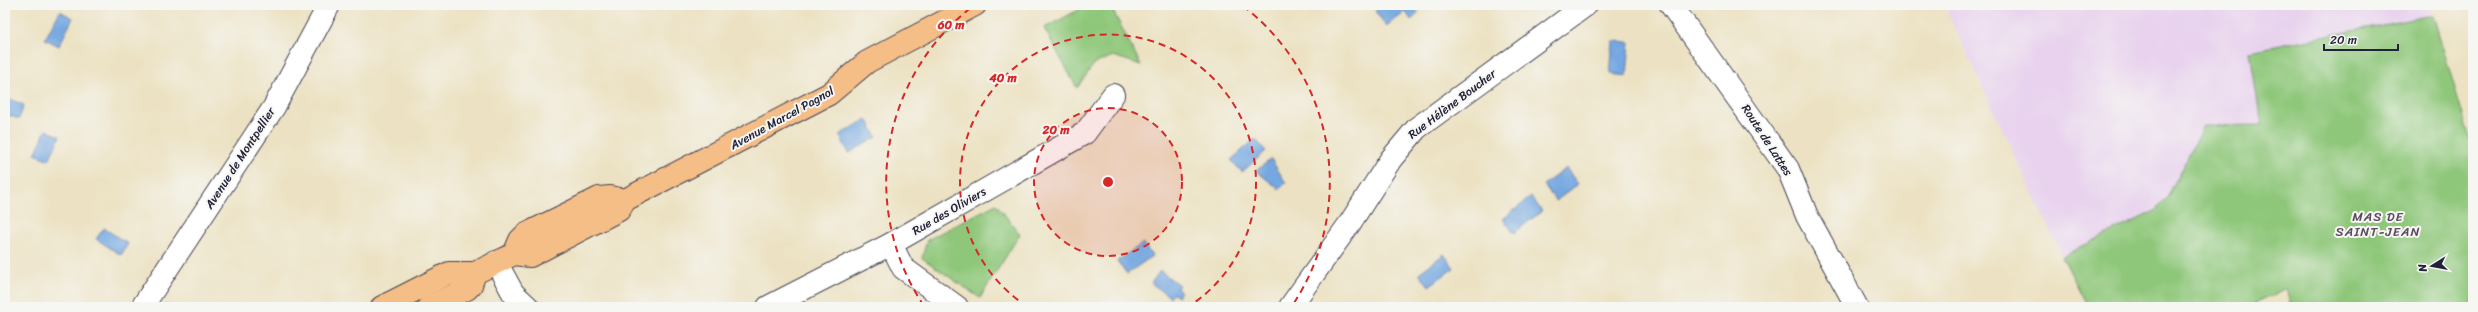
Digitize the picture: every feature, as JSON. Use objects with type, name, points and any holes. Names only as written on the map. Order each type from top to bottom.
[{"type":"main road","name":"Avenue Marcel Pagnol","points":[[382,307],[449,273],[475,273],[505,258],[530,256],[554,244],[619,210],[625,200],[829,94],[867,62],[975,5]]},
{"type":"main road","points":[[429,307],[467,289],[471,285],[475,273]]},
{"type":"street","name":"Avenue de Montpellier","points":[[142,307],[274,107],[329,5]]},
{"type":"street","name":"Rue Hélène Boucher","points":[[1290,307],[1350,223],[1391,159],[1412,132],[1586,5]]},
{"type":"street","name":"Route de Lattes","points":[[1671,5],[1788,169],[1808,216],[1857,307]]},
{"type":"street","name":"Rue des Oliviers","points":[[768,307],[891,244],[1085,133],[1113,95]]},
{"type":"street","points":[[891,244],[903,268],[957,307]]},
{"type":"street","points":[[505,258],[513,293],[528,307]]},
{"type":"shaded area","points":[[1944,5],[2430,5],[2433,15],[2251,51],[2261,125],[2203,126],[2168,196],[2157,210],[2062,256]]},
{"type":"green space","points":[[1088,5],[1110,5],[1141,65],[1113,56],[1094,64],[1077,88],[1044,28]]},
{"type":"green space","points":[[2433,15],[2471,142],[2473,142],[2473,307],[2291,307],[2286,288],[2249,307],[2088,307],[2062,256],[2157,210],[2168,196],[2203,126],[2261,125],[2250,51]]},
{"type":"green space","points":[[996,204],[1020,234],[980,298],[922,258],[927,240]]},
{"type":"water","points":[[1384,5],[1413,5],[1419,13],[1411,20],[1406,12],[1386,26],[1375,11]]},
{"type":"water","points":[[60,11],[73,18],[59,46],[45,39]]},
{"type":"water","points":[[1613,41],[1630,42],[1627,76],[1610,74]]},
{"type":"water","points":[[5,97],[24,105],[19,119],[5,114]]},
{"type":"water","points":[[867,119],[877,137],[849,153],[839,135]]},
{"type":"water","points":[[46,130],[60,136],[49,160],[35,154]]},
{"type":"water","points":[[1255,139],[1266,151],[1242,172],[1231,160]]},
{"type":"water","points":[[1271,159],[1286,183],[1279,189],[1256,171]]},
{"type":"water","points":[[1566,168],[1578,184],[1556,201],[1543,185]]},
{"type":"water","points":[[1531,197],[1542,211],[1514,233],[1503,219]]},
{"type":"water","points":[[104,228],[128,244],[121,255],[96,239]]},
{"type":"water","points":[[1143,243],[1152,256],[1127,274],[1117,261]]},
{"type":"water","points":[[1444,254],[1454,268],[1429,286],[1419,273]]},
{"type":"water","points":[[1160,271],[1179,285],[1177,288],[1181,292],[1178,296],[1173,294],[1170,297],[1151,283]]},
{"type":"district","name":"MAS DE SAINT-JEAN","points":[[2378,224]]}]
